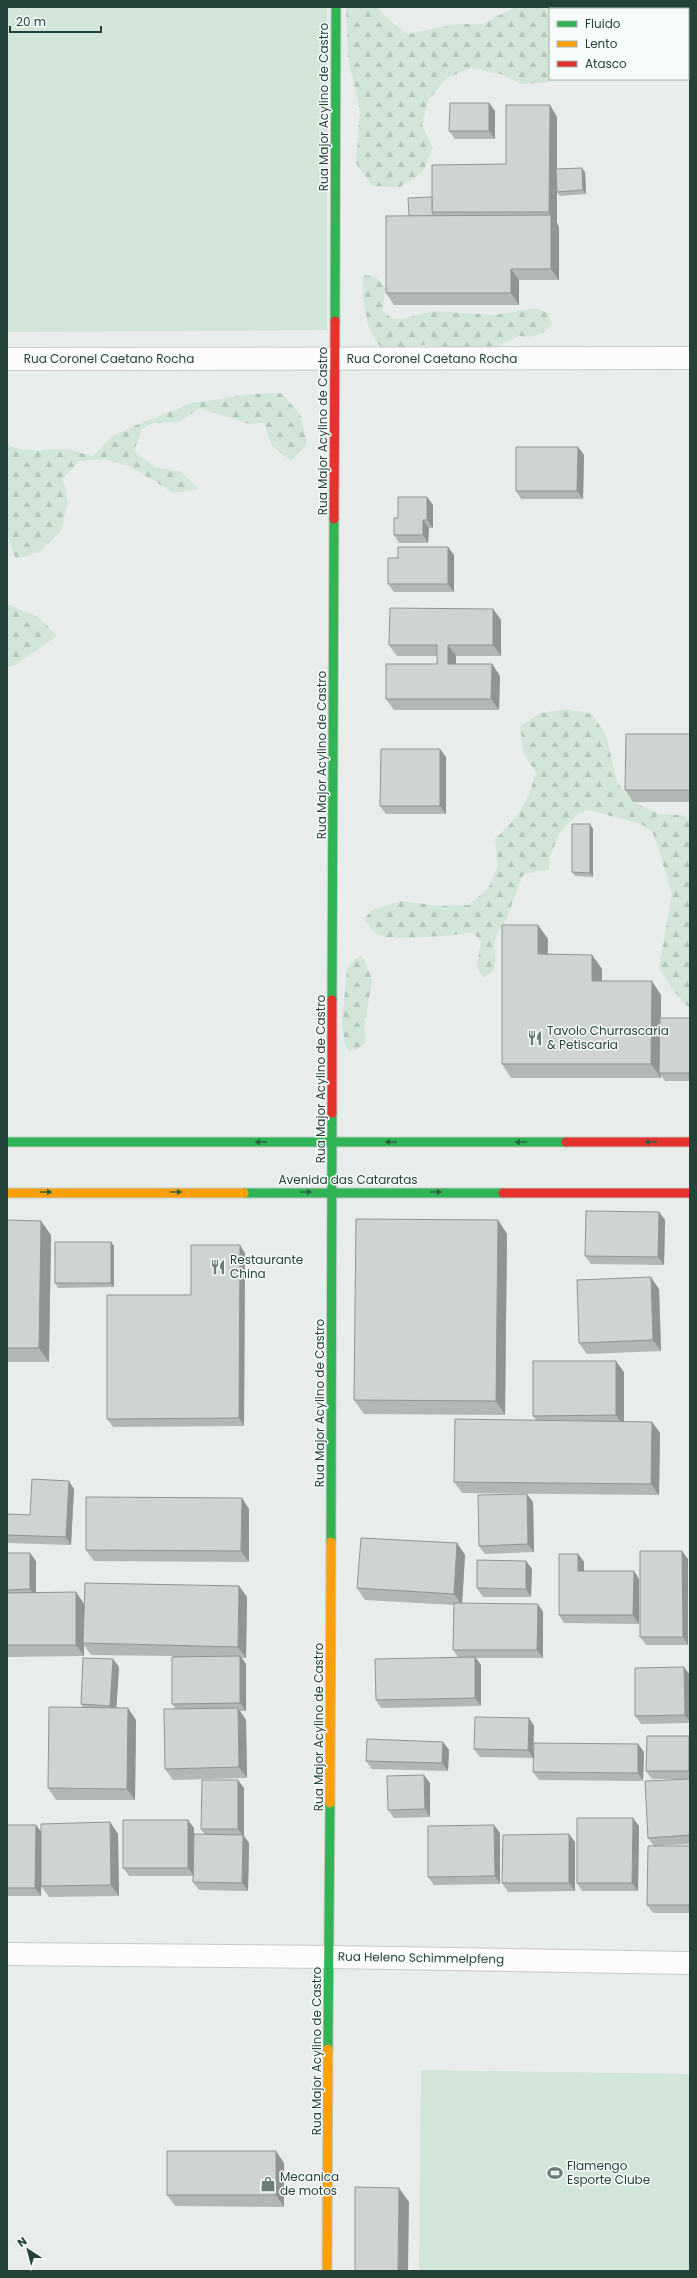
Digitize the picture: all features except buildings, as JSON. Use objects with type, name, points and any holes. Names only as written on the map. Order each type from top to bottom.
[{"type":"street","name":"Rua Major Acylino de Castro","points":[[327,2271],[334,1192],[332,1141],[336,360],[336,7]]},
{"type":"street","name":"Rua Coronel Caetano Rocha","points":[[7,359],[336,360],[690,358]]},
{"type":"street","points":[[7,1142],[690,1142]]},
{"type":"street","name":"Avenida das Cataratas","points":[[7,1193],[690,1193]]},
{"type":"street","name":"Rua Heleno Schimmelpfeng","points":[[7,1954],[329,1957],[690,1963]]},
{"type":"green space","points":[[7,7],[327,7],[327,330],[7,332]]},
{"type":"green space","points":[[346,7],[377,7],[389,20],[408,34],[457,24],[483,24],[515,7],[690,7],[689,32],[689,8],[549,8],[549,80],[553,80],[548,82],[522,84],[500,74],[471,68],[447,78],[428,100],[422,125],[433,148],[422,173],[400,187],[372,186],[356,163],[360,110],[348,58]]},
{"type":"green space","points":[[363,275],[376,277],[385,287],[383,311],[393,319],[406,318],[433,311],[495,315],[536,308],[548,313],[552,325],[543,333],[531,337],[519,336],[494,348],[452,348],[425,345],[384,350],[373,335],[366,316],[363,295]]},
{"type":"green space","points":[[281,393],[300,414],[307,444],[291,461],[272,446],[264,423],[249,424],[200,408],[179,422],[154,423],[142,429],[134,451],[155,467],[181,472],[199,489],[174,493],[129,466],[104,459],[79,461],[63,479],[68,503],[61,531],[39,552],[16,559],[7,535],[7,443],[20,449],[65,449],[93,456],[111,437],[134,426],[192,403],[253,394]]},
{"type":"green space","points":[[7,604],[40,618],[57,636],[15,665],[7,667]]},
{"type":"green space","points":[[567,709],[592,714],[606,735],[617,782],[633,802],[659,814],[684,815],[690,820],[690,1006],[688,1007],[672,989],[659,968],[672,893],[653,833],[643,825],[589,810],[578,814],[559,833],[550,857],[549,870],[536,871],[523,875],[506,920],[497,933],[494,946],[496,959],[493,971],[483,978],[477,966],[481,941],[472,932],[426,937],[388,937],[379,935],[364,919],[372,910],[401,901],[441,906],[468,905],[488,889],[498,865],[495,839],[521,810],[529,794],[536,773],[523,752],[520,726],[541,713]]},
{"type":"green space","points":[[361,956],[365,960],[372,981],[364,1027],[366,1042],[356,1050],[349,1051],[345,1045],[342,1023],[347,968],[355,959]]},
{"type":"green space","name":"Flamengo Esporte Clube","points":[[421,2070],[690,2074],[690,2271],[419,2271]]},
{"type":"traffic: fast","points":[[335,321],[336,7]]},
{"type":"traffic: fast","points":[[332,1000],[334,519]]},
{"type":"traffic: fast","points":[[331,1542],[332,1113]]},
{"type":"traffic: fast","points":[[7,1142],[566,1142]]},
{"type":"traffic: fast","points":[[244,1193],[503,1193]]},
{"type":"traffic: fast","points":[[328,2049],[330,1803]]},
{"type":"traffic: slow","points":[[7,1193],[244,1193]]},
{"type":"traffic: slow","points":[[330,1803],[331,1542]]},
{"type":"traffic: slow","points":[[327,2271],[328,2049]]},
{"type":"traffic: jam","points":[[334,519],[335,321]]},
{"type":"traffic: jam","points":[[332,1000],[332,1113]]},
{"type":"traffic: jam","points":[[566,1142],[690,1142]]},
{"type":"traffic: jam","points":[[503,1193],[690,1193]]},
{"type":"place","name":"Tavolo Churrascaria & Petiscaria","points":[[535,1038]]},
{"type":"place","name":"Restaurante China","points":[[218,1267]]},
{"type":"place","name":"Flamengo Esporte Clube","points":[[555,2173]]},
{"type":"place","name":"Mecanica de motos","points":[[268,2184]]}]
